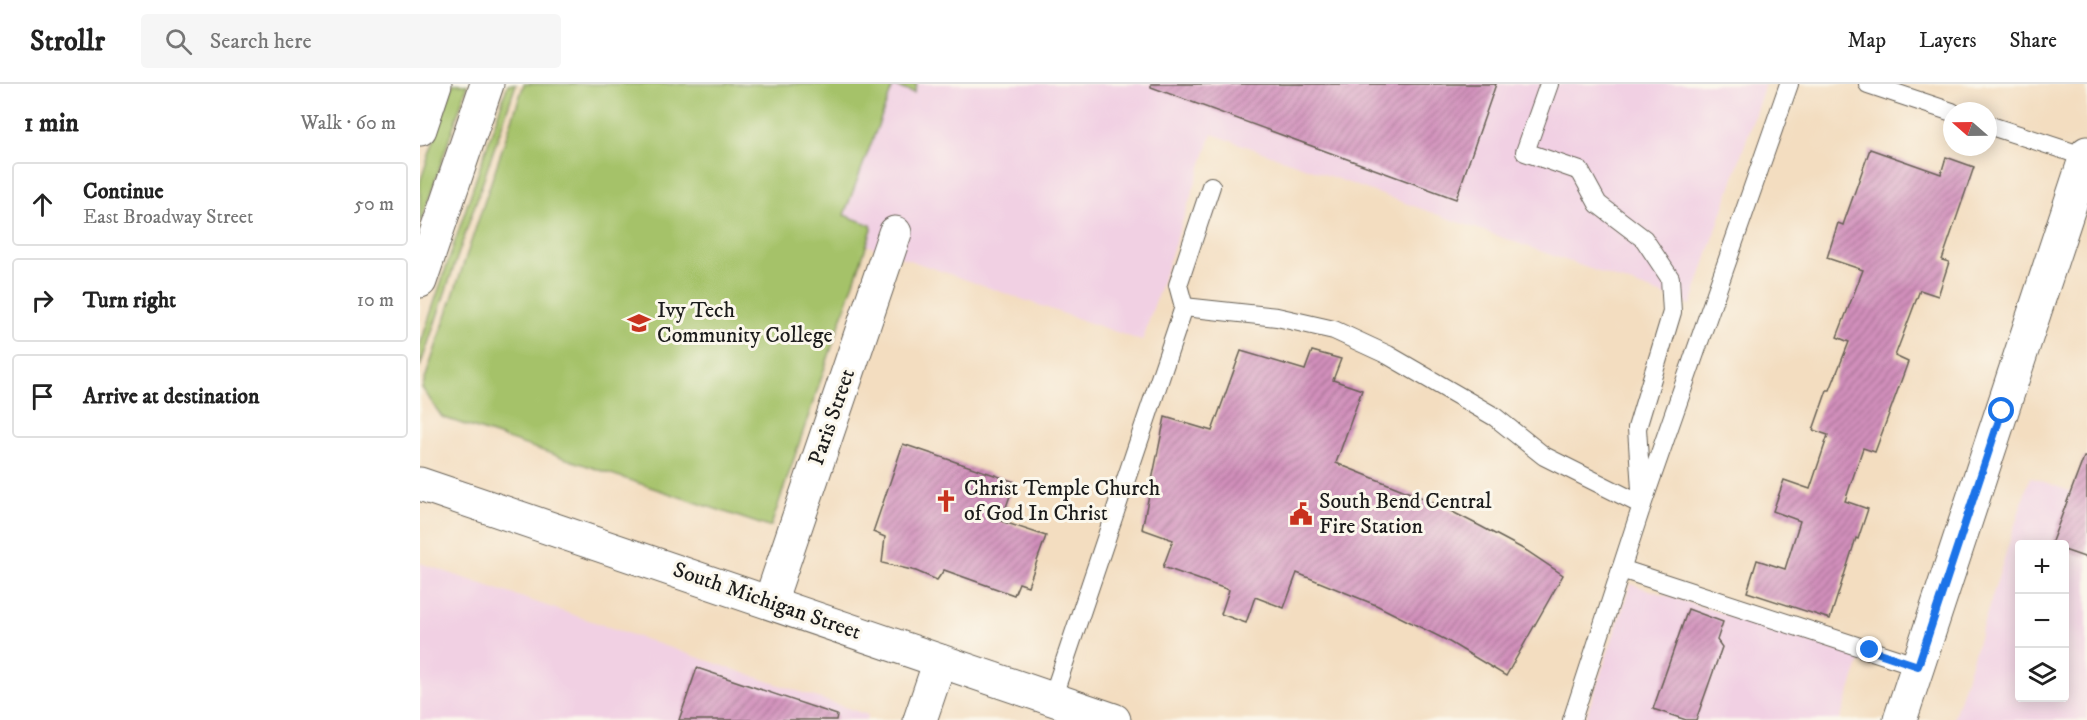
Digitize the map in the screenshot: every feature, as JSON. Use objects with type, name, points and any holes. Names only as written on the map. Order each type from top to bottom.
[{"type":"street","points":[[420,129],[435,84]]},
{"type":"street","points":[[420,281],[487,84]]},
{"type":"street","points":[[1900,720],[2086,161]]},
{"type":"street","name":"Paris Street","points":[[770,602],[895,233]]},
{"type":"street","name":"South Michigan Street","points":[[420,484],[1114,720]]},
{"type":"street","points":[[920,720],[940,661]]},
{"type":"lane","points":[[1549,84],[1525,152],[1580,171],[1598,204],[1644,239],[1670,278],[1672,312],[1637,428],[1642,505]]},
{"type":"lane","points":[[1572,720],[1642,505],[1789,84]]},
{"type":"lane","points":[[1868,84],[1943,109]]},
{"type":"lane","points":[[1997,127],[2086,161]]},
{"type":"lane","points":[[1052,699],[1184,307],[1178,285],[1211,186]]},
{"type":"lane","points":[[1184,307],[1277,317],[1334,330],[1388,355],[1495,417],[1544,456],[1642,505]]},
{"type":"lane","points":[[1621,570],[1918,666]]},
{"type":"shaded area","name":"Ivy Tech Community College","points":[[524,84],[1765,84],[1691,305],[1212,134],[1142,341],[863,244],[766,526],[442,417],[422,388]]},
{"type":"shaded area","points":[[2030,477],[2087,497],[2087,720],[1953,720]]},
{"type":"shaded area","points":[[420,563],[868,715],[866,720],[420,720]]},
{"type":"shaded area","points":[[1631,584],[1861,658],[1840,720],[1585,720]]},
{"type":"green space","points":[[453,84],[468,84],[420,225],[420,182]]},
{"type":"green space","points":[[508,84],[516,84],[420,367],[420,345]]},
{"type":"green space","points":[[524,84],[917,84],[914,93],[893,86],[844,215],[871,225],[872,229],[771,526],[442,417],[422,388]]},
{"type":"building","points":[[1151,84],[1496,84],[1456,199],[1151,87]]},
{"type":"building","points":[[1870,149],[1941,174],[1946,157],[1974,167],[1942,260],[1949,262],[1938,296],[1920,290],[1895,356],[1908,362],[1875,452],[1863,448],[1845,501],[1868,509],[1858,539],[1856,538],[1830,619],[1747,592],[1757,560],[1785,569],[1800,521],[1773,511],[1784,480],[1810,489],[1828,435],[1813,430],[1827,390],[1830,390],[1849,342],[1837,337],[1863,270],[1827,258],[1838,223],[1843,225]]},
{"type":"building","name":"South Bend Central Fire Station","points":[[1241,351],[1305,370],[1312,351],[1341,359],[1333,380],[1362,390],[1336,463],[1435,503],[1527,551],[1563,575],[1506,676],[1446,640],[1376,605],[1297,573],[1284,608],[1255,597],[1246,623],[1221,614],[1229,590],[1163,567],[1173,540],[1142,529],[1165,417],[1212,431]]},
{"type":"building","name":"Christ Temple Church of God In Christ","points":[[903,444],[1015,482],[1001,521],[1046,536],[1028,586],[1019,583],[1014,595],[944,570],[937,580],[916,571],[882,563],[885,537],[873,532]]},
{"type":"building","points":[[2084,457],[2087,457],[2087,558],[2069,552],[2069,540],[2053,540]]},
{"type":"building","points":[[1688,609],[1723,622],[1717,640],[1722,647],[1696,720],[1686,720],[1653,709]]},
{"type":"building","points":[[697,668],[837,715],[836,720],[679,720]]},
{"type":"place","name":"Ivy Tech Community College","points":[[639,323]]},
{"type":"place","name":"Christ Temple Church of God In Christ","points":[[946,501]]},
{"type":"place","name":"South Bend Central Fire Station","points":[[1301,514]]},
{"type":"route","points":[[1870,650],[1918,666],[2002,411]]}]
